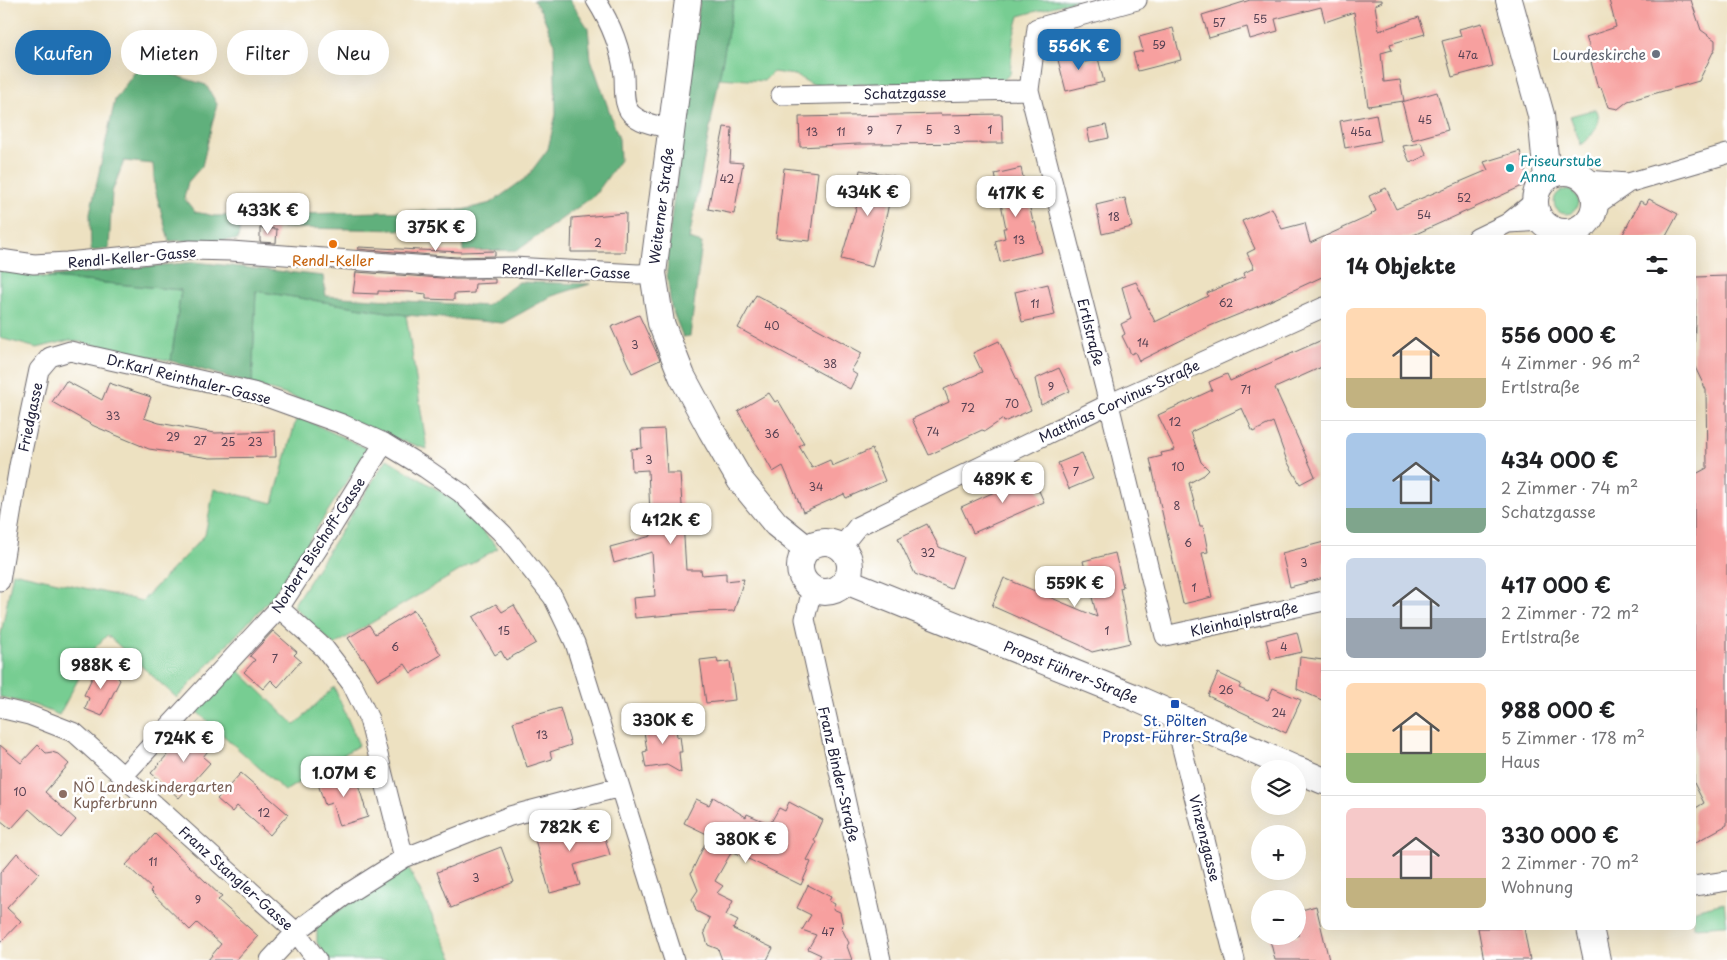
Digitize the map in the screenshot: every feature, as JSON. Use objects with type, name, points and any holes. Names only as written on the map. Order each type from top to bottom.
[{"type":"street","points":[[596,0],[610,25],[617,43],[624,74],[626,100],[630,112],[634,117],[671,128]]},
{"type":"street","name":"Weiterner Straße","points":[[688,0],[653,273],[661,323],[682,376],[740,480],[776,524],[807,549]]},
{"type":"street","name":"Ertlstraße","points":[[1137,0],[1037,28],[1029,90],[1109,404],[1165,636]]},
{"type":"street","points":[[1510,0],[1541,115],[1544,213],[1553,229],[1577,233],[1591,217],[1595,206],[1594,193],[1579,176],[1541,115]]},
{"type":"street","name":"Schatzgasse","points":[[781,96],[1029,90]]},
{"type":"street","points":[[1595,206],[1628,184],[1727,154]]},
{"type":"street","points":[[1544,213],[1559,172],[1628,184]]},
{"type":"street","points":[[1484,235],[1508,224],[1544,213]]},
{"type":"street","name":"Rendl-Keller-Gasse","points":[[0,259],[34,264],[190,250],[231,251],[456,268],[513,267],[638,274],[653,273]]},
{"type":"street","name":"Matthias Corvinus-Straße","points":[[841,547],[858,526],[1109,404],[1321,308]]},
{"type":"street","name":"Dr.Karl Reinthaler-Gasse","points":[[39,370],[50,357],[70,351],[253,392],[342,424],[384,443],[461,493],[503,534],[553,597],[575,643],[674,960]]},
{"type":"street","name":"Friedgasse","points":[[0,582],[39,370]]},
{"type":"street","name":"Norbert Bischoff-Gasse","points":[[124,776],[279,608],[384,443]]},
{"type":"street","points":[[824,541],[833,542],[841,547],[846,552],[850,567],[846,581],[839,588],[830,591],[821,592],[812,589],[806,584],[800,570],[800,562],[807,549],[814,543],[824,541]]},
{"type":"street","name":"Propst Führer-Straße","points":[[846,581],[1131,696],[1275,760]]},
{"type":"street","name":"Franz Binder-Straße","points":[[812,589],[805,619],[881,960]]},
{"type":"street","name":"Kleinhaiplstraße","points":[[1165,636],[1321,602]]},
{"type":"street","points":[[279,608],[325,649],[352,684],[369,719],[404,858]]},
{"type":"street","name":"Franz Stangler-Gasse","points":[[0,708],[28,715],[75,733],[296,932],[317,960]]},
{"type":"street","name":"Vinzenzgasse","points":[[1174,716],[1235,960]]},
{"type":"street","name":"Propst Führer-Straße","points":[[1306,773],[1321,780]]},
{"type":"street","points":[[270,960],[296,932],[347,894],[404,858],[510,816],[620,787]]},
{"type":"street","points":[[1696,886],[1727,881]]},
{"type":"street","points":[[1590,930],[1597,960]]},
{"type":"green space","points":[[533,0],[570,0],[588,28],[591,59],[619,139],[620,160],[595,195],[518,250],[463,251],[462,231],[240,227],[238,240],[169,241],[155,189],[153,164],[124,161],[112,192],[109,249],[91,251],[90,213],[115,100],[133,75],[174,75],[206,85],[217,104],[202,166],[188,182],[184,198],[195,212],[215,216],[462,210],[491,203],[527,177],[548,149],[556,114],[554,42],[542,13]]},
{"type":"green space","points":[[700,0],[734,0],[689,239],[702,243],[690,336],[683,337],[671,307],[667,273],[670,227]]},
{"type":"green space","points":[[734,0],[1077,0],[1019,16],[1013,38],[1010,74],[1003,80],[993,82],[813,85],[795,75],[773,72],[764,81],[719,78]]},
{"type":"green space","points":[[1596,109],[1598,119],[1595,129],[1589,139],[1581,145],[1570,116]]},
{"type":"green space","points":[[1566,190],[1571,191],[1577,197],[1577,207],[1571,213],[1566,214],[1561,213],[1555,207],[1554,202],[1555,197],[1561,191]]},
{"type":"green space","points":[[195,262],[323,276],[326,296],[486,306],[519,282],[590,284],[552,296],[503,323],[406,315],[256,291],[252,384],[171,361],[181,290],[42,277]]},
{"type":"green space","points":[[0,266],[42,277],[181,290],[171,361],[70,340],[37,348],[0,338]]},
{"type":"green space","points":[[256,291],[406,315],[427,449],[388,436],[303,400],[252,384]]},
{"type":"green space","points":[[297,416],[368,449],[273,596],[177,698],[107,635],[95,648],[59,715],[34,705],[0,697],[0,639],[13,572],[142,601],[205,535],[214,489],[273,503]]},
{"type":"green space","points":[[387,459],[453,499],[498,548],[334,645],[293,606]]},
{"type":"green space","points":[[234,666],[295,725],[334,687],[359,745],[285,791],[195,710]]},
{"type":"green space","points":[[407,865],[454,960],[329,960],[317,943],[317,925]]},
{"type":"green space","points":[[1724,903],[1727,925],[1696,927],[1696,910]]},
{"type":"building","points":[[1250,0],[1382,0],[1382,2],[1375,5],[1379,31],[1419,17],[1425,34],[1390,44],[1392,50],[1381,53],[1384,82],[1400,80],[1404,101],[1368,106],[1354,12],[1325,22],[1321,7],[1275,19],[1278,31],[1250,39],[1247,27],[1209,38],[1202,15]]},
{"type":"building","name":"Lourdeskirche","points":[[1609,0],[1691,0],[1701,30],[1715,40],[1715,48],[1699,81],[1628,101],[1618,109],[1608,107],[1601,87],[1598,88],[1591,62],[1594,61],[1586,37],[1616,27]]},
{"type":"building","points":[[1482,23],[1493,66],[1452,77],[1442,41],[1461,36],[1459,29]]},
{"type":"building","points":[[1173,28],[1181,60],[1138,71],[1133,53],[1143,51],[1139,37]]},
{"type":"building","points":[[1082,49],[1085,62],[1098,58],[1104,82],[1066,91],[1057,56]]},
{"type":"building","points":[[1437,92],[1448,130],[1412,140],[1402,102]]},
{"type":"building","points":[[1002,114],[1003,143],[858,144],[800,147],[799,117]]},
{"type":"building","points":[[1376,114],[1381,141],[1345,148],[1340,121]]},
{"type":"building","points":[[1106,125],[1109,138],[1090,142],[1087,129]]},
{"type":"building","points":[[724,127],[732,128],[730,162],[743,163],[734,214],[708,209]]},
{"type":"building","points":[[1421,143],[1427,155],[1410,163],[1403,146]]},
{"type":"building","points":[[1520,151],[1529,183],[1414,235],[1328,235],[1372,215],[1376,211],[1369,196],[1386,188],[1396,209],[1488,170],[1484,162]]},
{"type":"building","points":[[784,168],[818,172],[810,241],[776,238]]},
{"type":"building","points":[[1021,168],[1042,252],[1000,262],[995,241],[1005,238],[1003,228],[1006,228],[995,174]]},
{"type":"building","points":[[860,170],[894,176],[887,213],[872,267],[841,259],[857,205],[854,204]]},
{"type":"building","points":[[1125,198],[1132,227],[1102,234],[1096,205]]},
{"type":"building","points":[[1649,199],[1678,214],[1667,235],[1623,235],[1640,201],[1646,204]]},
{"type":"building","points":[[1272,208],[1282,229],[1305,223],[1310,243],[1321,238],[1321,277],[1210,326],[1139,361],[1135,352],[1131,354],[1122,336],[1125,334],[1121,324],[1131,319],[1122,287],[1136,282],[1155,322],[1208,296],[1207,293],[1245,277],[1244,273],[1254,268],[1247,253],[1255,249],[1242,221]]},
{"type":"building","points":[[626,213],[625,252],[571,252],[572,218]]},
{"type":"building","points":[[260,228],[277,229],[276,243],[260,242]]},
{"type":"building","points":[[359,247],[461,252],[495,251],[495,256],[456,257],[358,249]]},
{"type":"building","points":[[356,272],[455,279],[495,279],[495,283],[475,284],[474,293],[454,294],[454,300],[426,299],[426,294],[410,292],[378,291],[378,294],[353,293]]},
{"type":"building","points":[[1727,276],[1727,825],[1696,842],[1696,808],[1704,803],[1696,787],[1696,474],[1707,468],[1706,390],[1696,369],[1696,277]]},
{"type":"building","points":[[1048,284],[1055,315],[1022,322],[1015,292]]},
{"type":"building","points":[[756,295],[862,353],[851,371],[857,375],[850,389],[738,328]]},
{"type":"building","points":[[639,315],[660,360],[632,373],[611,327]]},
{"type":"building","points":[[1321,340],[1321,367],[1275,388],[1315,476],[1300,484],[1287,461],[1273,422],[1253,432],[1242,408],[1191,432],[1201,462],[1209,470],[1189,483],[1200,526],[1203,526],[1208,552],[1202,553],[1212,597],[1183,604],[1150,459],[1162,456],[1161,453],[1175,450],[1158,415],[1212,390],[1209,382],[1227,374],[1230,381]]},
{"type":"building","points":[[999,341],[1031,410],[1004,422],[1003,419],[985,431],[982,430],[929,455],[912,419],[949,402],[944,389],[982,372],[973,353]]},
{"type":"building","points":[[1059,368],[1070,391],[1041,405],[1035,379]]},
{"type":"building","points":[[66,381],[102,400],[109,383],[151,397],[144,418],[159,423],[215,433],[275,431],[276,457],[210,458],[149,449],[94,426],[52,402]]},
{"type":"building","points":[[769,393],[775,402],[778,400],[804,443],[799,446],[812,468],[830,460],[832,466],[872,449],[885,481],[846,498],[844,494],[803,512],[783,466],[773,472],[738,411]]},
{"type":"building","points":[[664,429],[667,473],[680,473],[686,570],[701,570],[702,575],[726,573],[726,581],[744,579],[734,611],[635,618],[633,598],[655,596],[652,552],[614,563],[610,547],[651,536],[648,470],[632,471],[631,449],[642,448],[641,430]]},
{"type":"building","points":[[1082,453],[1093,479],[1069,489],[1058,463]]},
{"type":"building","points":[[1032,475],[1044,502],[973,533],[961,507]]},
{"type":"building","points":[[927,524],[939,547],[963,557],[951,589],[915,574],[898,538]]},
{"type":"building","points":[[1321,543],[1321,579],[1290,587],[1282,553]]},
{"type":"building","points":[[1115,553],[1123,587],[1120,588],[1130,643],[1092,652],[992,606],[1004,578],[1097,617],[1083,561]]},
{"type":"building","points":[[496,604],[502,612],[514,605],[536,643],[506,660],[501,651],[495,655],[473,617]]},
{"type":"building","points":[[414,610],[441,655],[411,673],[405,664],[378,680],[348,638],[369,625],[375,634]]},
{"type":"building","points":[[273,631],[297,652],[294,655],[301,661],[278,687],[271,680],[263,689],[244,672],[255,660],[250,656]]},
{"type":"building","points":[[1297,632],[1302,652],[1271,659],[1266,640]]},
{"type":"building","points":[[1300,657],[1321,660],[1321,700],[1297,689]]},
{"type":"building","points":[[717,658],[718,663],[730,661],[735,700],[706,703],[700,660]]},
{"type":"building","points":[[99,663],[108,667],[120,680],[102,716],[85,709],[89,698],[84,695]]},
{"type":"building","points":[[1218,673],[1241,684],[1239,688],[1268,700],[1273,688],[1301,700],[1286,733],[1208,696]]},
{"type":"building","points":[[560,708],[571,745],[550,752],[552,759],[527,767],[513,722]]},
{"type":"building","points":[[675,718],[677,737],[680,736],[682,752],[679,752],[681,773],[667,765],[646,768],[643,752],[647,751],[643,725],[660,723],[660,719]]},
{"type":"building","points":[[199,727],[215,742],[203,757],[210,763],[179,798],[151,773],[183,737],[187,741]]},
{"type":"building","points":[[0,745],[21,763],[38,745],[46,753],[58,754],[69,764],[45,792],[76,820],[61,838],[29,809],[11,829],[0,820]]},
{"type":"building","points":[[354,771],[368,817],[339,826],[332,803],[325,805],[318,784]]},
{"type":"building","points":[[241,773],[288,814],[270,835],[237,806],[232,812],[217,799]]},
{"type":"building","points":[[713,797],[746,817],[747,814],[770,824],[779,808],[785,811],[789,802],[823,820],[814,840],[816,843],[807,860],[811,862],[801,885],[732,851],[715,881],[723,886],[717,893],[733,901],[726,915],[738,921],[733,929],[773,948],[767,960],[722,960],[718,949],[708,945],[704,932],[710,918],[696,911],[692,899],[698,890],[691,873],[709,835],[684,823],[696,799],[709,805]]},
{"type":"building","points":[[599,818],[610,855],[574,865],[580,885],[550,893],[534,836]]},
{"type":"building","points":[[155,834],[222,897],[218,900],[258,936],[236,960],[208,960],[221,944],[197,923],[190,930],[150,891],[152,889],[126,865]]},
{"type":"building","points":[[501,847],[514,882],[451,908],[437,872]]},
{"type":"building","points":[[17,853],[39,873],[7,908],[21,921],[0,943],[0,873]]},
{"type":"building","points":[[808,885],[831,897],[829,901],[835,904],[833,909],[840,912],[843,925],[841,927],[849,943],[847,946],[852,960],[818,960],[821,955],[808,949],[816,935],[802,930],[811,915],[797,908]]},
{"type":"building","points":[[1316,906],[1329,960],[1275,960],[1271,945],[1306,945],[1306,909]]},
{"type":"building","points":[[1478,930],[1524,930],[1530,960],[1484,960]]},
{"type":"place","name":"Lourdeskirche","points":[[1656,54]]},
{"type":"place","name":"Friseurstube Anna","points":[[1510,168]]},
{"type":"place","name":"Rendl-Keller","points":[[333,244]]},
{"type":"place","name":"St. Pölten Propst-Führer-Straße","points":[[1175,704]]},
{"type":"place","name":"NÖ Landeskindergarten Kupferbrunn","points":[[63,794]]}]
